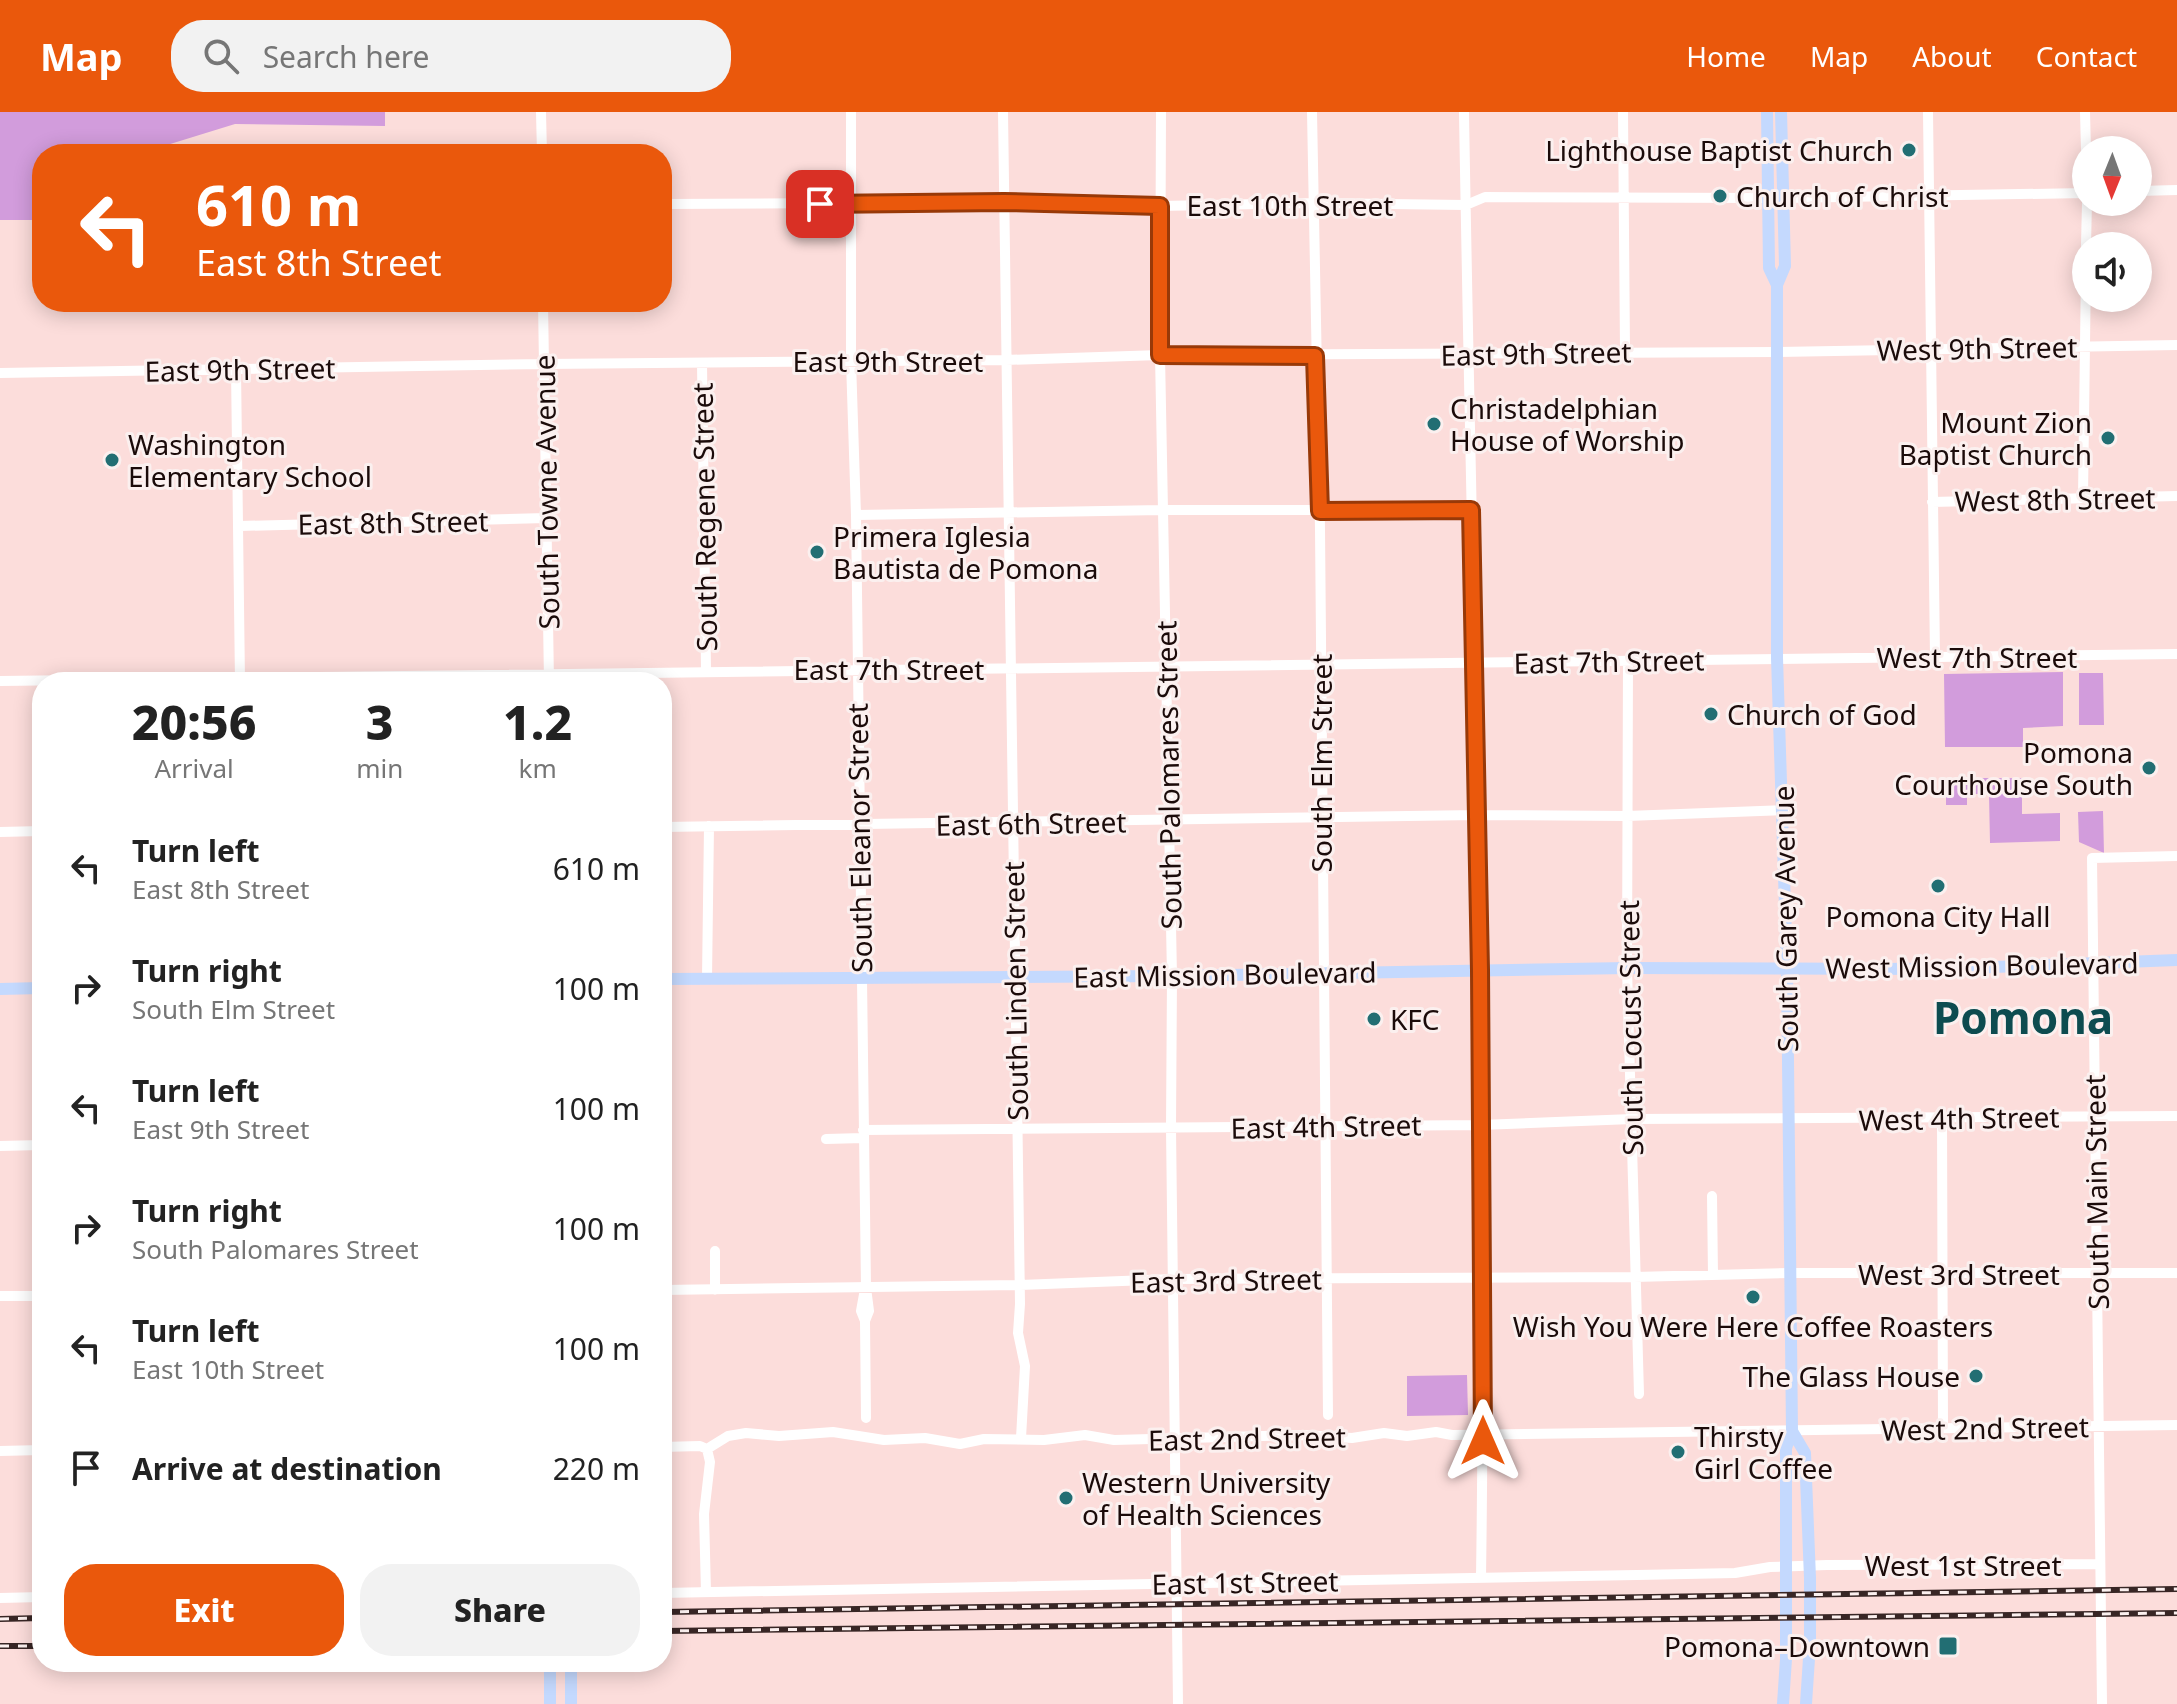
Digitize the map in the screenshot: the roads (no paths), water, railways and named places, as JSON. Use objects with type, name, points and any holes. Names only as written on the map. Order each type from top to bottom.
[{"type":"main road","name":"South Garey Avenue","points":[[1767,112],[1769,268],[1777,285]]},
{"type":"main road","name":"South Garey Avenue","points":[[1781,112],[1785,266],[1777,285],[1777,658],[1784,810],[1792,1431],[1805,1453],[1810,1643],[1806,1704]]},
{"type":"main road","name":"West Mission Boulevard","points":[[1787,969],[1940,969],[2177,960]]},
{"type":"main road","name":"East Mission Boulevard","points":[[672,979],[1172,976],[1627,968],[1787,969]]},
{"type":"main road","points":[[0,989],[32,988]]},
{"type":"main road","points":[[1783,1704],[1787,1631],[1786,1448],[1792,1431]]},
{"type":"main road","points":[[550,1672],[550,1704]]},
{"type":"main road","points":[[571,1672],[571,1704]]},
{"type":"street","points":[[541,112],[542,144]]},
{"type":"street","name":"South Eleanor Street","points":[[851,112],[851,361],[856,515],[866,1288],[861,1311],[865,1321],[866,1418]]},
{"type":"street","name":"South Linden Street","points":[[1003,112],[1020,1285],[1018,1333],[1025,1366],[1021,1438]]},
{"type":"street","name":"South Palomares Street","points":[[1161,112],[1160,355],[1172,976],[1178,1704]]},
{"type":"street","name":"South Elm Street","points":[[1312,112],[1320,511],[1328,1415]]},
{"type":"street","points":[[1464,112],[1471,354],[1480,970],[1481,1578]]},
{"type":"street","points":[[1623,112],[1625,351]]},
{"type":"street","points":[[1928,112],[1935,657]]},
{"type":"street","points":[[2085,112],[2086,136]]},
{"type":"street","points":[[2152,191],[2177,190]]},
{"type":"street","points":[[1783,198],[2072,193]]},
{"type":"street","name":"East 10th Street","points":[[672,204],[1004,202],[1160,206],[1313,203],[1466,205],[1485,197],[1768,198]]},
{"type":"street","name":"South Towne Avenue","points":[[543,312],[549,672]]},
{"type":"street","points":[[2083,497],[2085,312]]},
{"type":"street","name":"West 9th Street","points":[[1777,352],[2177,345]]},
{"type":"street","name":"East 9th Street","points":[[0,373],[1006,360],[1160,355],[1777,352]]},
{"type":"street","name":"South Regene Street","points":[[702,363],[706,671]]},
{"type":"street","points":[[236,369],[240,672]]},
{"type":"street","name":"West 8th Street","points":[[1932,502],[2177,496]]},
{"type":"street","points":[[856,515],[1162,510],[1471,510]]},
{"type":"street","name":"East 8th Street","points":[[240,526],[546,518]]},
{"type":"street","name":"West 7th Street","points":[[1777,658],[2177,654]]},
{"type":"street","name":"East 7th Street","points":[[672,673],[1777,658]]},
{"type":"street","name":"South Locust Street","points":[[1628,662],[1627,968],[1639,1394]]},
{"type":"street","name":"East 7th Street","points":[[0,681],[32,681]]},
{"type":"street","name":"East 6th Street","points":[[672,827],[1477,815],[1627,816],[1784,810]]},
{"type":"street","points":[[707,979],[709,826]]},
{"type":"street","points":[[0,832],[32,831]]},
{"type":"street","name":"South Main Street","points":[[2102,1704],[2092,858],[2177,856]]},
{"type":"street","name":"West 4th Street","points":[[1789,1119],[2177,1116]]},
{"type":"street","points":[[1942,1118],[1943,1428]]},
{"type":"street","name":"East 4th Street","points":[[826,1139],[863,1134],[1018,1128],[1481,1125],[1632,1119],[1789,1119]]},
{"type":"street","points":[[0,1146],[32,1145]]},
{"type":"street","points":[[1712,1196],[1713,1275]]},
{"type":"street","points":[[715,1251],[715,1290]]},
{"type":"street","name":"West 3rd Street","points":[[1789,1273],[2177,1273]]},
{"type":"street","name":"East 3rd Street","points":[[672,1290],[1020,1285],[1173,1279],[1634,1277],[1789,1273]]},
{"type":"street","points":[[0,1296],[32,1296]]},
{"type":"street","name":"West 2nd Street","points":[[1792,1431],[2177,1425]]},
{"type":"street","name":"East 2nd Street","points":[[707,1449],[728,1436],[746,1433],[779,1436],[833,1432],[884,1440],[925,1438],[960,1444],[984,1439],[1044,1440],[1085,1435],[1114,1440],[1304,1435],[1352,1438],[1384,1433],[1407,1436],[1436,1432],[1452,1435],[1792,1431]]},
{"type":"street","points":[[672,1447],[700,1446],[707,1449],[710,1462],[704,1514],[706,1592]]},
{"type":"street","points":[[0,1451],[32,1450]]},
{"type":"street","name":"West 1st Street","points":[[1827,1565],[2100,1564]]},
{"type":"street","name":"East 1st Street","points":[[672,1593],[1735,1573],[1770,1567],[1827,1565]]},
{"type":"street","points":[[0,1598],[32,1597]]},
{"type":"railway","points":[[672,1612],[2177,1589]]},
{"type":"railway","points":[[672,1631],[2177,1613]]},
{"type":"railway","points":[[0,1619],[32,1618]]},
{"type":"railway","points":[[0,1646],[32,1646]]},
{"type":"place","name":"Lighthouse Baptist Church","points":[[1909,150]]},
{"type":"place","name":"Church of Christ","points":[[1720,196]]},
{"type":"place","name":"Christadelphian House of Worship","points":[[1434,424]]},
{"type":"place","name":"Mount Zion Baptist Church","points":[[2108,438]]},
{"type":"place","name":"Washington Elementary School","points":[[112,460]]},
{"type":"place","name":"Primera Iglesia Bautista de Pomona","points":[[817,552]]},
{"type":"place","name":"Church of God","points":[[1711,714]]},
{"type":"place","name":"Pomona Courthouse South","points":[[2149,768]]},
{"type":"place","name":"Pomona City Hall","points":[[1938,886]]},
{"type":"place","name":"KFC","points":[[1374,1019]]},
{"type":"place","name":"Wish You Were Here Coffee Roasters","points":[[1753,1297]]},
{"type":"place","name":"The Glass House","points":[[1976,1376]]},
{"type":"place","name":"Thirsty Girl Coffee","points":[[1678,1452]]},
{"type":"place","name":"Western University of Health Sciences","points":[[1066,1498]]},
{"type":"place","name":"Pomona–Downtown","points":[[1948,1646]]},
{"type":"district","name":"Pomona","points":[[2023,1017]]}]
